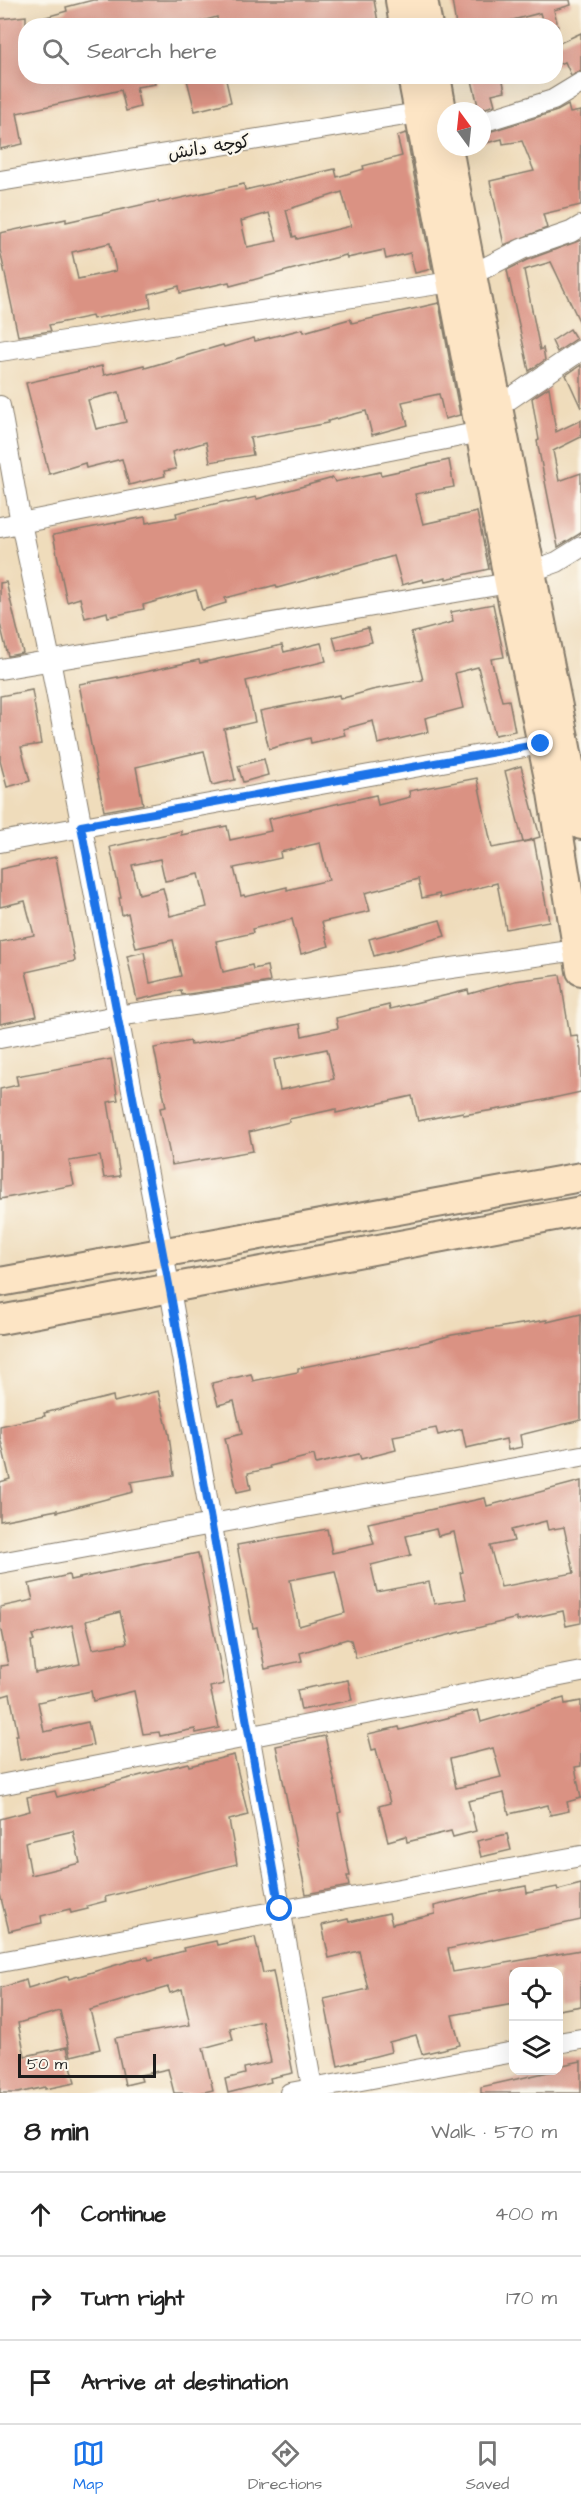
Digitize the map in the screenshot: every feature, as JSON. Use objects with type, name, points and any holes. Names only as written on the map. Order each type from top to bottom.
[{"type":"main road","points":[[400,0],[403,18]]},
{"type":"main road","points":[[423,0],[426,18]]},
{"type":"main road","points":[[413,84],[418,113],[461,279],[498,407],[541,744],[579,960]]},
{"type":"main road","points":[[437,84],[441,102]]},
{"type":"main road","points":[[449,156],[461,279],[481,432],[578,788],[581,825]]},
{"type":"main road","points":[[0,1282],[581,1176]]},
{"type":"main road","points":[[0,1320],[170,1290],[581,1211]]},
{"type":"street","points":[[553,100],[581,83]]},
{"type":"street","points":[[491,119],[553,100],[581,97]]},
{"type":"street","name":"کوچه دانش","points":[[0,181],[418,113]]},
{"type":"street","points":[[0,351],[461,279],[522,249],[571,232],[581,226]]},
{"type":"street","points":[[498,407],[581,350]]},
{"type":"street","points":[[0,406],[170,1290],[312,2091]]},
{"type":"street","points":[[0,526],[481,432]]},
{"type":"street","points":[[0,669],[520,577],[557,562],[581,547]]},
{"type":"street","points":[[0,842],[541,744]]},
{"type":"street","points":[[0,1038],[117,1016],[579,960]]},
{"type":"street","points":[[0,1563],[581,1456]]},
{"type":"street","points":[[0,1785],[581,1672]]},
{"type":"street","points":[[0,1962],[280,1909],[581,1856]]},
{"type":"street","points":[[563,2042],[581,2039]]},
{"type":"street","points":[[290,2093],[312,2091],[509,2053]]},
{"type":"building","points":[[93,0],[374,0],[377,18],[42,18],[67,11],[66,7]]},
{"type":"building","points":[[452,0],[570,0],[571,5],[554,10],[556,18],[542,18],[540,13],[521,18],[455,18]]},
{"type":"building","points":[[26,16],[26,18],[18,18],[18,84],[155,84],[136,87],[140,107],[126,111],[121,90],[17,113],[23,144],[0,149],[0,19]]},
{"type":"building","points":[[581,33],[581,71],[571,75],[565,62],[563,63],[563,41]]},
{"type":"building","points":[[188,84],[227,84],[231,102],[195,111]]},
{"type":"building","points":[[473,84],[504,84],[505,91],[492,94],[495,105],[491,106],[491,102],[477,102]]},
{"type":"building","points":[[568,105],[570,113],[581,111],[581,205],[543,214],[547,228],[504,245],[490,181],[534,171],[522,141],[503,144],[502,139],[491,142],[491,131],[557,111]]},
{"type":"building","points":[[406,133],[432,269],[415,273],[410,253],[386,259],[384,250],[347,258],[346,255],[230,286],[229,282],[180,293],[179,286],[149,294],[151,307],[49,325],[51,331],[18,336],[0,250],[0,233],[66,219],[66,222],[244,184],[245,190],[335,169],[337,177],[364,169],[363,166],[402,156],[397,136]],"holes":[[[342,192],[351,226],[297,239],[296,236],[293,237],[286,210]],[[269,213],[277,241],[247,247],[241,221]],[[110,243],[116,271],[78,279],[72,252]]]},
{"type":"building","points":[[581,240],[581,325],[551,262],[524,270],[540,350],[543,348],[545,360],[529,371],[507,270]]},
{"type":"building","points":[[439,303],[460,415],[445,419],[439,394],[402,402],[408,425],[372,435],[366,411],[328,421],[328,423],[250,438],[253,455],[210,462],[206,442],[172,452],[176,469],[164,471],[165,476],[129,485],[122,459],[86,468],[85,463],[49,474],[26,383],[102,366],[104,375],[144,365],[145,368],[254,338],[255,341],[303,329],[304,332],[350,319],[352,323]],"holes":[[[119,392],[126,422],[96,429],[88,400]]]},
{"type":"building","points":[[570,329],[576,339],[557,352],[552,341]]},
{"type":"building","points":[[581,365],[581,408],[566,375]]},
{"type":"building","points":[[549,387],[556,432],[581,420],[581,437],[553,451],[559,481],[581,473],[581,533],[558,547],[537,441],[539,440],[532,398]]},
{"type":"building","points":[[449,460],[454,487],[415,494],[423,524],[477,512],[489,569],[446,579],[446,577],[424,582],[423,579],[402,585],[394,556],[277,588],[276,585],[225,598],[226,603],[202,610],[196,590],[143,605],[144,609],[108,617],[107,612],[85,618],[80,598],[67,602],[53,535],[145,517],[146,523],[177,517],[176,513],[227,501],[228,503],[256,497],[257,499],[333,478],[335,482],[380,472],[381,475]]},
{"type":"building","points":[[6,582],[23,653],[8,656],[0,624],[0,583]]},
{"type":"building","points":[[493,604],[504,657],[491,659],[502,701],[509,700],[515,731],[495,735],[478,667],[455,673],[463,708],[425,718],[428,732],[378,744],[373,721],[343,729],[345,735],[311,743],[310,738],[269,749],[260,711],[339,695],[340,699],[423,680],[411,633],[453,622],[451,612]]},
{"type":"building","points":[[368,628],[372,642],[337,651],[333,637]]},
{"type":"building","points":[[321,643],[326,661],[246,681],[255,722],[224,729],[235,780],[212,785],[204,751],[136,767],[143,804],[104,811],[79,684],[199,660],[200,663],[282,645],[284,652]]},
{"type":"building","points":[[32,690],[41,744],[21,747],[30,781],[7,787],[0,761],[0,696]]},
{"type":"building","points":[[264,759],[268,775],[243,782],[238,766]]},
{"type":"building","points":[[521,766],[540,837],[523,842],[505,771]]},
{"type":"building","points":[[477,778],[492,848],[534,840],[549,921],[506,929],[497,883],[440,898],[439,894],[422,898],[418,879],[365,893],[370,911],[322,922],[329,946],[301,954],[292,919],[252,929],[253,933],[216,941],[223,972],[252,965],[253,969],[267,966],[270,982],[182,995],[181,990],[137,1000],[127,956],[144,952],[150,983],[181,976],[173,940],[136,948],[128,913],[122,915],[119,898],[121,898],[110,847],[181,831],[181,835],[227,826],[230,840],[271,831],[268,819],[376,795],[378,805],[410,797],[409,791]],"holes":[[[320,843],[329,880],[287,890],[287,887],[241,896],[234,868],[281,858],[280,852]],[[160,859],[165,881],[199,874],[207,907],[170,916],[163,888],[139,894],[132,865]]]},
{"type":"building","points":[[56,857],[75,961],[26,972],[37,1016],[0,1024],[0,942],[34,935],[25,901],[0,907],[0,869]]},
{"type":"building","points":[[440,920],[445,936],[374,956],[369,939]]},
{"type":"building","points":[[560,975],[570,1036],[577,1035],[581,1051],[581,1092],[512,1107],[463,1115],[463,1112],[418,1121],[412,1096],[336,1113],[336,1109],[289,1119],[289,1122],[249,1132],[253,1151],[172,1165],[160,1108],[166,1107],[154,1048],[190,1041],[191,1045],[300,1024],[302,1036],[338,1028],[336,1018],[389,1005],[390,1009],[468,990],[469,994],[515,981]],"holes":[[[327,1049],[334,1079],[280,1090],[274,1060]]]},
{"type":"building","points":[[111,1059],[118,1100],[108,1102],[120,1176],[104,1178],[100,1156],[69,1161],[74,1185],[0,1199],[0,1089],[18,1085],[16,1076]]},
{"type":"building","points":[[581,1314],[581,1420],[520,1435],[522,1447],[508,1450],[506,1439],[466,1448],[462,1429],[438,1435],[436,1428],[393,1436],[396,1450],[361,1459],[359,1454],[316,1464],[314,1455],[270,1466],[271,1468],[248,1473],[251,1489],[237,1492],[225,1438],[242,1434],[234,1401],[218,1405],[212,1383],[251,1374],[253,1381],[298,1372],[298,1368],[452,1335],[547,1320],[547,1322]]},
{"type":"building","points":[[158,1391],[169,1435],[174,1475],[131,1482],[133,1492],[57,1512],[57,1510],[0,1521],[0,1482],[10,1479],[0,1437],[0,1426],[45,1416],[44,1413],[113,1396],[114,1402]]},
{"type":"building","points":[[581,1481],[581,1623],[566,1626],[563,1611],[517,1621],[517,1618],[356,1658],[351,1640],[347,1639],[300,1653],[302,1661],[265,1669],[257,1627],[253,1628],[237,1545],[327,1529],[332,1553],[374,1544],[368,1523],[485,1498],[487,1506]],"holes":[[[546,1521],[548,1530],[564,1527],[574,1573],[501,1587],[490,1546],[514,1541],[511,1530]],[[436,1529],[438,1536],[454,1532],[463,1572],[460,1573],[466,1599],[434,1604],[429,1582],[377,1592],[371,1565],[411,1555],[406,1536]],[[335,1571],[345,1613],[299,1626],[290,1580]]]},
{"type":"building","points":[[198,1553],[224,1684],[210,1687],[219,1728],[196,1733],[195,1729],[160,1736],[159,1732],[143,1734],[134,1691],[93,1701],[91,1691],[38,1702],[44,1732],[88,1722],[93,1745],[20,1760],[10,1694],[0,1697],[0,1666],[8,1665],[0,1626],[0,1607],[33,1600],[29,1584],[69,1575],[70,1580]],"holes":[[[120,1612],[127,1643],[93,1649],[86,1621]],[[72,1625],[80,1664],[35,1673],[32,1635]]]},
{"type":"building","points":[[348,1680],[352,1700],[301,1710],[297,1690]]},
{"type":"building","points":[[564,1698],[565,1704],[581,1701],[581,1766],[575,1767],[581,1798],[567,1802],[569,1811],[550,1815],[548,1805],[509,1814],[504,1793],[468,1801],[476,1831],[453,1837],[451,1831],[407,1842],[406,1836],[388,1841],[379,1806],[390,1803],[376,1749],[372,1750],[368,1734],[399,1727],[400,1730],[478,1710],[481,1722]],"holes":[[[493,1748],[501,1777],[456,1788],[450,1759]]]},
{"type":"building","points":[[325,1736],[341,1812],[338,1813],[350,1876],[347,1876],[349,1886],[306,1894],[276,1746]]},
{"type":"building","points":[[234,1755],[248,1815],[229,1820],[237,1864],[105,1897],[106,1901],[87,1906],[88,1909],[71,1913],[70,1909],[41,1916],[42,1923],[9,1931],[0,1894],[0,1819],[30,1811],[27,1797],[55,1791],[57,1797],[188,1763],[189,1766]],"holes":[[[73,1831],[80,1863],[31,1875],[25,1842]]]},
{"type":"building","points":[[507,1834],[511,1850],[481,1857],[477,1841]]},
{"type":"building","points":[[581,1884],[581,1920],[448,1949],[453,1972],[581,1950],[581,2006],[563,2009],[563,1967],[509,1967],[509,2005],[452,2015],[460,2045],[422,2054],[416,2035],[389,2042],[391,2052],[338,2066],[324,1999],[368,1989],[359,1951],[329,1958],[322,1925],[348,1919],[349,1922],[389,1913],[392,1924],[435,1914],[434,1906],[484,1894],[526,1886],[527,1893],[557,1887],[558,1890]]},
{"type":"building","points":[[255,1937],[263,1973],[273,1971],[293,2073],[270,2078],[271,2082],[228,2093],[225,2079],[245,2074],[244,2068],[271,2062],[262,2021],[230,2028],[233,2040],[203,2048],[213,2090],[200,2093],[174,2093],[168,2069],[140,2075],[142,2081],[125,2085],[115,2038],[190,2025],[182,1989],[170,1993],[168,1987],[90,2010],[100,2049],[71,2056],[60,2011],[18,2023],[25,2056],[67,2047],[75,2083],[18,2093],[0,2093],[0,1988],[26,1980],[28,1988],[68,1976],[69,1979],[136,1959],[148,1957],[149,1960],[184,1951],[183,1948],[216,1941],[217,1945]]},
{"type":"building","points":[[581,2061],[581,2093],[481,2093],[481,2087],[535,2075],[563,2075],[563,2065]]},
{"type":"route","points":[[280,1909],[170,1290],[81,826],[541,744]]}]
